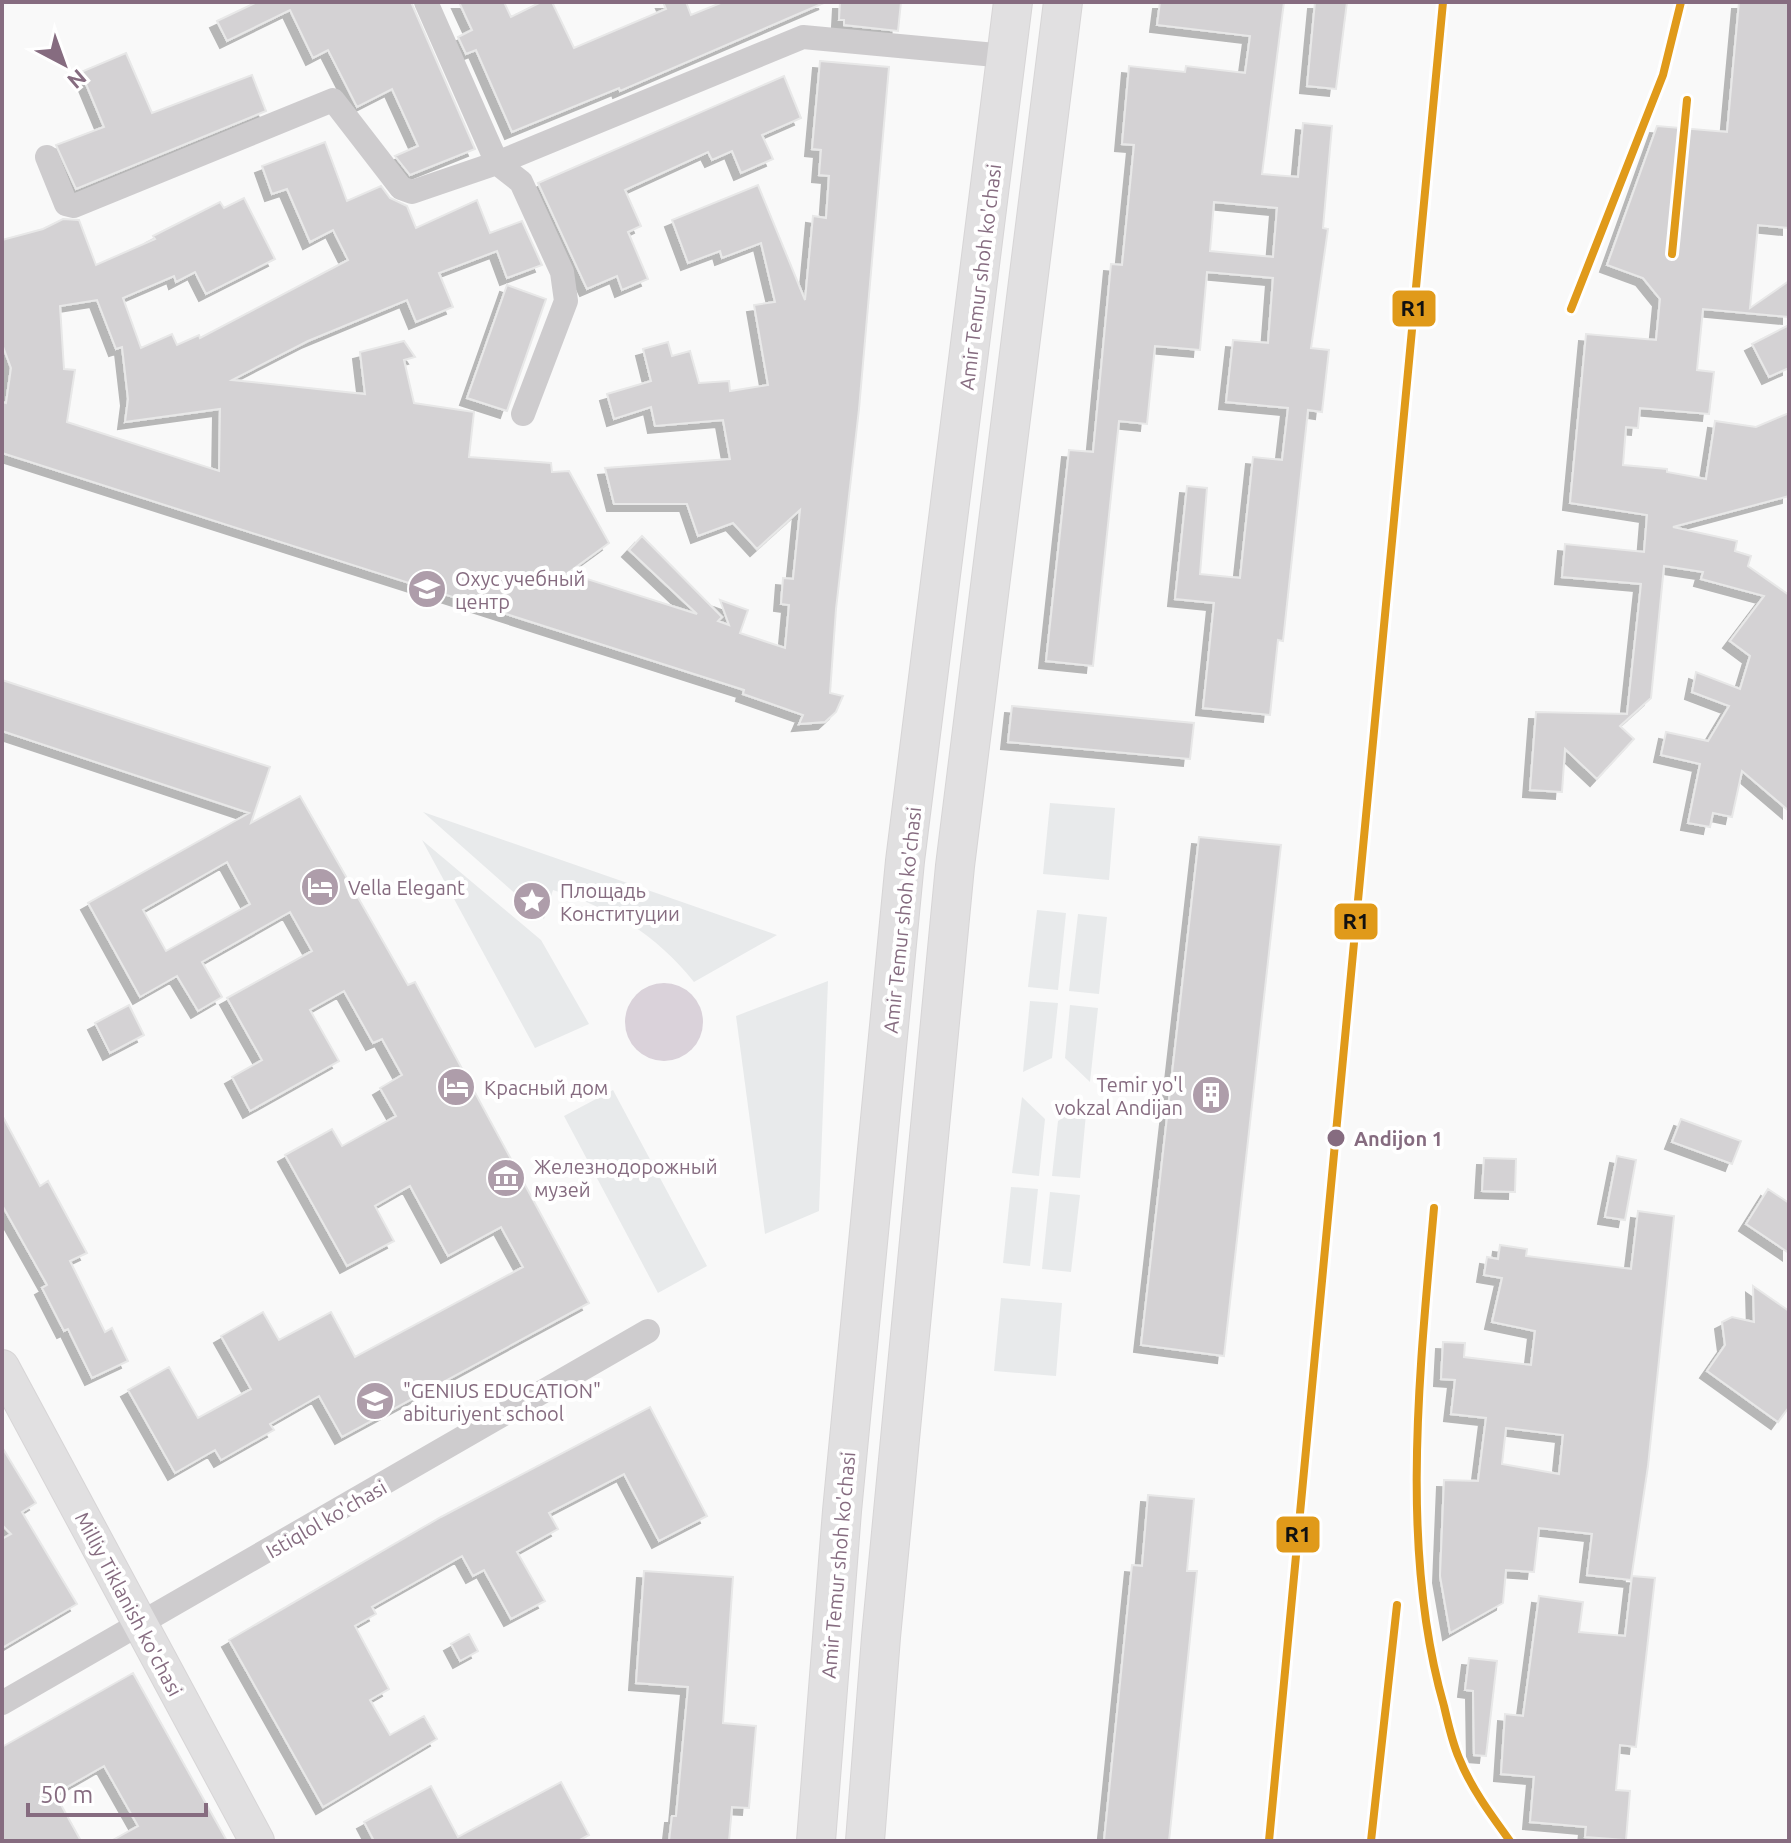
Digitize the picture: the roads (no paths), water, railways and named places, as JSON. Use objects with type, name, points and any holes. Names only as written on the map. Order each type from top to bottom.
[{"type":"main road","name":"Amir Temur shoh ko'chasi","points":[[816,1841],[842,1511],[905,861],[1013,2]]},
{"type":"main road","points":[[865,1841],[881,1637],[955,866],[1063,2]]},
{"type":"main road","points":[[905,861],[955,866]]},
{"type":"street","points":[[426,2],[497,163],[521,182],[562,272],[566,301],[523,414]]},
{"type":"street","points":[[47,157],[66,204],[74,206],[333,100],[406,192],[497,163],[803,37],[1006,56]]},
{"type":"street","name":"Istiqlol ko'chasi","points":[[2,1703],[648,1331]]},
{"type":"street","name":"Milliy Tiklanish ko'chasi","points":[[2,1367],[257,1841]]},
{"type":"place","name":"Охус учебный центр","points":[[427,589]]},
{"type":"place","name":"Vella Elegant","points":[[320,887]]},
{"type":"place","name":"Площадь Конституции","points":[[532,901]]},
{"type":"place","name":"Красный дом","points":[[456,1087]]},
{"type":"place","name":"Temir yo'l vokzal Andijan","points":[[1211,1095]]},
{"type":"place","name":"Andijon 1","points":[[1336,1138]]},
{"type":"place","name":"Железнодорожный музей","points":[[506,1178]]},
{"type":"place","name":"\"GENIUS EDUCATION\" abituriyent school","points":[[375,1401]]}]
